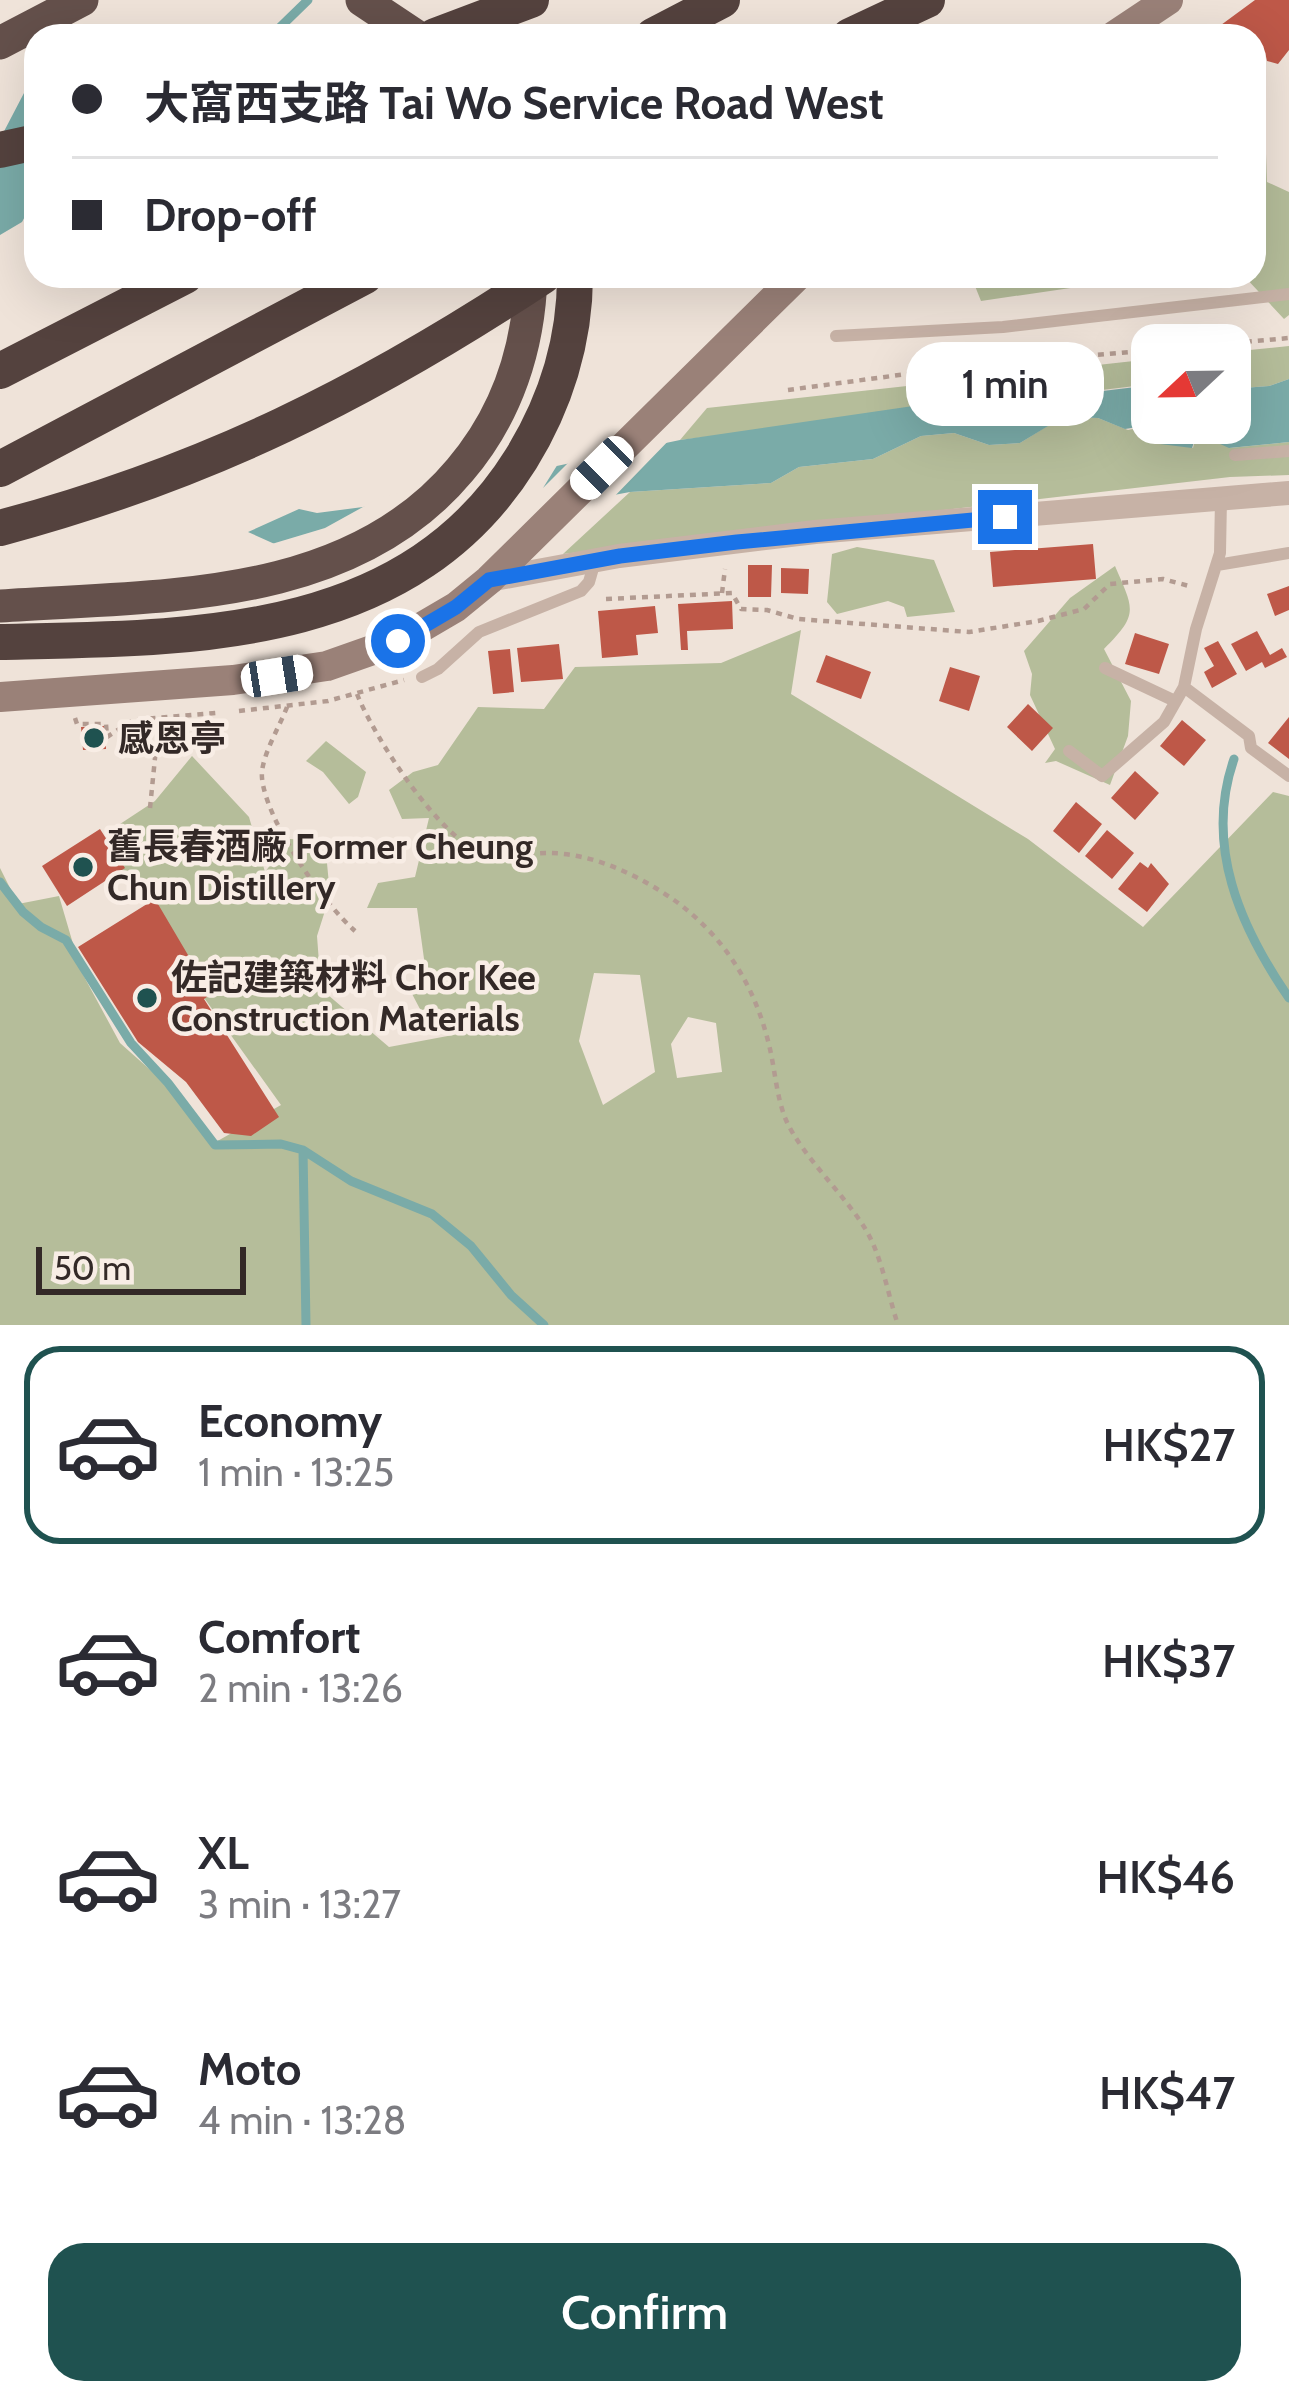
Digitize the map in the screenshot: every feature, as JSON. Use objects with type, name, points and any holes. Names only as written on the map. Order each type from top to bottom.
[{"type":"highway","points":[[36,24],[82,0]]},
{"type":"highway","points":[[362,0],[398,24]]},
{"type":"highway","points":[[443,0],[468,24]]},
{"type":"highway","points":[[467,24],[531,0]]},
{"type":"highway","points":[[675,24],[722,0]]},
{"type":"highway","points":[[876,24],[927,0]]},
{"type":"highway","points":[[908,24],[940,0]]},
{"type":"highway","points":[[0,370],[161,288]]},
{"type":"highway","points":[[0,469],[342,288]]},
{"type":"highway","points":[[0,528],[111,497],[217,458],[334,403],[525,288]]},
{"type":"highway","points":[[0,606],[154,596],[260,582],[334,561],[394,530],[453,478],[496,417],[523,345],[530,288]]},
{"type":"highway","points":[[0,641],[191,634],[259,625],[316,611],[380,586],[433,555],[474,519],[513,472],[543,419],[569,339],[573,288]]},
{"type":"main road","points":[[1132,24],[1168,0]]},
{"type":"main road","points":[[0,697],[233,680],[327,666],[398,641],[456,607],[489,580],[785,288]]},
{"type":"street","points":[[489,580],[815,532],[1289,493]]},
{"type":"lane","points":[[836,336],[1048,322],[1289,294]]},
{"type":"lane","points":[[1235,455],[1289,451]]},
{"type":"lane","points":[[1069,751],[1102,776],[1164,722],[1184,686],[1217,565],[1221,498]]},
{"type":"lane","points":[[1217,565],[1289,553]]},
{"type":"lane","points":[[422,677],[438,669],[479,632],[581,591],[595,561]]},
{"type":"lane","points":[[1105,668],[1175,701]]},
{"type":"lane","points":[[1184,686],[1249,736],[1251,748],[1289,776]]},
{"type":"path","points":[[1251,341],[1289,338]]},
{"type":"path","points":[[788,390],[951,368],[1131,352]]},
{"type":"path","points":[[722,593],[726,567]]},
{"type":"path","points":[[607,599],[732,592],[741,608],[798,619],[968,632],[1084,609],[1110,584],[1162,579],[1188,588],[1197,575]]},
{"type":"path","points":[[72,710],[76,724],[106,724],[107,737],[133,720],[287,707],[357,694],[389,682]]},
{"type":"path","points":[[357,694],[366,718],[409,779],[451,832],[472,849],[490,856],[565,854],[606,863],[672,899],[719,938],[743,973],[766,1032],[786,1120],[868,1234],[898,1325]]},
{"type":"path","points":[[287,707],[261,775],[302,867],[334,913],[355,931]]},
{"type":"path","points":[[150,808],[159,718]]},
{"type":"green space","points":[[1266,154],[1267,182],[1289,192],[1289,315],[1284,319],[1255,288],[1266,288]]},
{"type":"green space","points":[[976,288],[1070,288],[981,301]]},
{"type":"green space","points":[[1289,346],[1289,379],[1251,387],[1251,350]]},
{"type":"green space","points":[[1131,361],[1131,386],[680,440],[707,408]]},
{"type":"green space","points":[[1062,417],[1098,418],[1131,429],[1131,444],[1187,444],[1193,448],[1194,444],[1225,444],[1230,448],[1289,442],[1289,475],[1230,477],[563,554],[630,492],[771,483],[799,467],[873,459],[921,436],[954,433],[989,445],[1020,443]]},
{"type":"green space","points":[[857,547],[934,560],[955,612],[907,617],[904,607],[888,601],[837,614],[827,602],[832,554]]},
{"type":"green space","points":[[1115,566],[1130,611],[1104,649],[1131,701],[1128,736],[1110,785],[1056,761],[1045,763],[1055,749],[1030,695],[1032,674],[1024,651],[1070,598]]},
{"type":"green space","points":[[801,630],[791,694],[1028,839],[1143,927],[1273,792],[1289,796],[1289,1325],[0,1325],[0,868],[18,904],[59,896],[81,971],[120,1043],[165,1083],[214,1143],[281,1105],[187,974],[155,899],[115,867],[117,826],[155,801],[192,756],[249,817],[265,872],[290,839],[325,842],[330,895],[317,936],[321,989],[389,1047],[453,1035],[443,1014],[421,1011],[410,990],[425,966],[417,908],[367,908],[378,883],[415,877],[429,818],[402,819],[389,790],[413,772],[438,765],[478,707],[544,709],[575,667],[721,663]],"holes":[[[594,973],[640,975],[655,1072],[603,1105],[579,1041]],[[688,1017],[716,1023],[722,1072],[677,1078],[671,1044]]]},
{"type":"green space","points":[[326,741],[366,772],[358,797],[349,804],[323,772],[306,761]]},
{"type":"water","points":[[24,93],[24,218],[0,235],[0,139]]},
{"type":"water","points":[[1289,379],[1289,442],[1229,448],[1220,444],[1251,444],[1251,387]]},
{"type":"water","points":[[1037,388],[1078,394],[1131,388],[1131,428],[1098,418],[1063,417],[1020,443],[989,445],[954,433],[921,436],[873,459],[799,467],[771,483],[630,492],[297,554],[248,532],[299,509],[317,513],[363,507],[680,440]]},
{"type":"pier","points":[[675,434],[609,502],[297,560],[265,546],[325,528],[381,497],[561,459],[543,488],[575,456]]},
{"type":"building","points":[[1255,0],[1289,0],[1289,50],[1278,64],[1267,61],[1266,24],[1222,24]]},
{"type":"building","points":[[1093,544],[1096,579],[993,587],[990,552]]},
{"type":"building","points":[[748,565],[772,565],[771,597],[748,597]]},
{"type":"building","points":[[781,568],[809,569],[808,594],[781,593]]},
{"type":"building","points":[[1289,586],[1289,610],[1275,616],[1267,594]]},
{"type":"building","points":[[732,601],[733,629],[687,631],[688,650],[681,650],[678,604]]},
{"type":"building","points":[[655,606],[658,633],[636,635],[638,655],[602,658],[598,611]]},
{"type":"building","points":[[1257,631],[1270,655],[1282,648],[1287,657],[1246,671],[1231,644]]},
{"type":"building","points":[[1135,633],[1169,644],[1159,674],[1125,664]]},
{"type":"building","points":[[1218,641],[1237,674],[1212,688],[1204,672],[1214,666],[1204,648]]},
{"type":"building","points":[[559,644],[563,679],[521,682],[517,648]]},
{"type":"building","points":[[510,649],[514,692],[493,694],[488,651]]},
{"type":"building","points":[[826,655],[871,672],[861,699],[816,682]]},
{"type":"building","points":[[950,667],[980,676],[969,711],[939,701]]},
{"type":"building","points":[[1028,704],[1053,728],[1032,751],[1007,727]]},
{"type":"building","points":[[1289,717],[1289,759],[1268,743]]},
{"type":"building","points":[[1182,720],[1206,740],[1184,766],[1160,746]]},
{"type":"building","name":"感恩亭","points":[[105,726],[106,749],[83,750],[81,727]]},
{"type":"building","points":[[1135,771],[1159,793],[1135,820],[1111,798]]},
{"type":"building","points":[[1076,802],[1102,824],[1079,853],[1053,831]]},
{"type":"building","name":"舊長春酒廠 Former Cheung Chun Distillery","points":[[100,829],[125,868],[67,906],[42,866]]},
{"type":"building","points":[[1107,830],[1134,853],[1112,879],[1085,856]]},
{"type":"building","points":[[1140,862],[1148,868],[1151,863],[1169,884],[1147,912],[1118,889]]},
{"type":"building","points":[[155,899],[211,994],[204,999],[279,1117],[251,1136],[224,1133],[186,1082],[138,1042],[78,947]]},
{"type":"waterway","points":[[283,24],[308,0]]},
{"type":"waterway","points":[[1234,759],[1226,791],[1225,854],[1242,914],[1289,998]]},
{"type":"waterway","points":[[0,882],[23,912],[66,940],[131,1043],[215,1145],[281,1144],[303,1150],[351,1181],[432,1214],[471,1246],[511,1295],[544,1325]]},
{"type":"waterway","points":[[303,1150],[306,1325]]},
{"type":"place","name":"感恩亭","points":[[94,738]]},
{"type":"place","name":"舊長春酒廠 Former Cheung Chun Distillery","points":[[83,867]]},
{"type":"place","name":"佐記建築材料 Chor Kee Construction Materials","points":[[147,998]]},
{"type":"route","points":[[398,641],[456,607],[489,580],[620,556],[815,532],[1005,517]]}]
